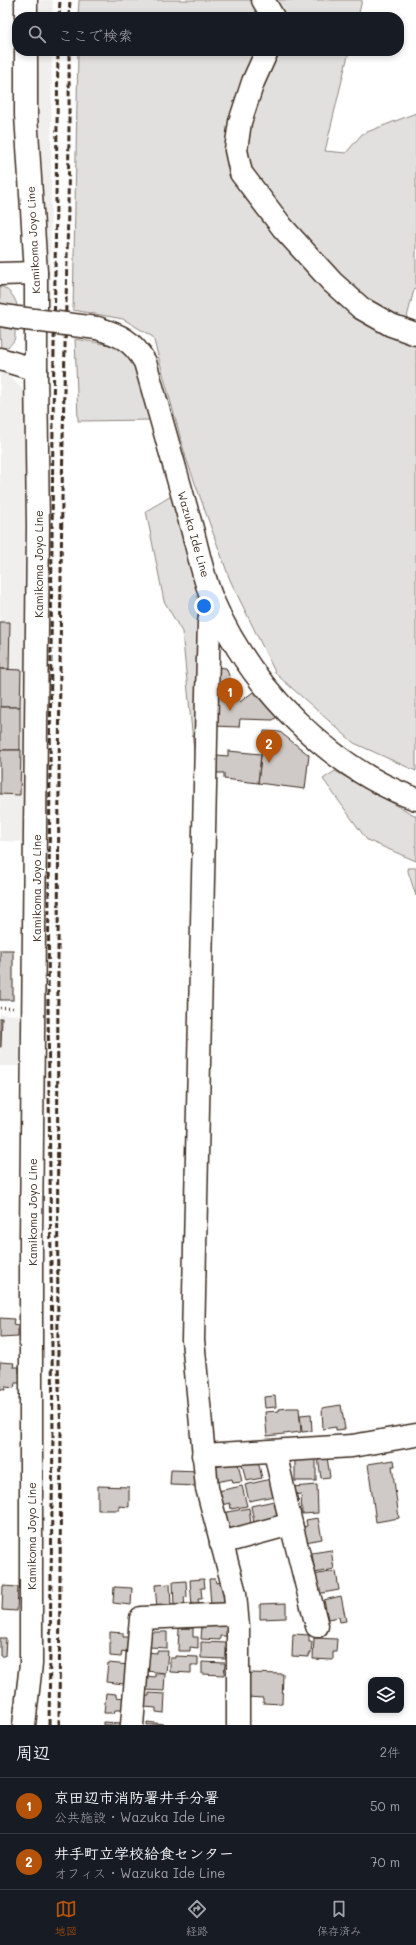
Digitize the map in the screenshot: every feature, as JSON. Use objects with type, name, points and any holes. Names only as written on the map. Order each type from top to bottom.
[{"type":"main road","points":[[26,0],[26,12]]},
{"type":"main road","points":[[263,0],[270,12]]},
{"type":"main road","name":"Kamikoma Joyo Line","points":[[24,1725],[31,1656],[31,1238],[38,526],[36,273],[26,115],[26,56]]},
{"type":"main road","points":[[265,56],[253,82],[240,122],[236,150],[241,173],[283,228],[332,282],[361,308],[391,325],[416,334]]},
{"type":"main road","points":[[0,274],[36,273]]},
{"type":"main road","name":"Wazuka Ide Line","points":[[9,317],[97,328],[121,336],[137,349],[145,362],[213,600],[243,659],[272,695],[304,727],[344,762],[394,791],[416,799]]},
{"type":"main road","points":[[0,359],[36,370]]},
{"type":"main road","points":[[213,600],[209,623],[207,694],[193,1340],[203,1456],[211,1506],[235,1594],[238,1634],[238,1725]]},
{"type":"main road","points":[[203,1456],[352,1446],[416,1435]]},
{"type":"main road","points":[[275,1452],[291,1524],[318,1626]]},
{"type":"main road","points":[[221,1543],[291,1524]]},
{"type":"main road","points":[[132,1725],[141,1618],[236,1614]]},
{"type":"shaded area","points":[[40,0],[53,0],[52,12],[39,12]]},
{"type":"shaded area","points":[[79,0],[362,0],[359,12],[78,12]]},
{"type":"shaded area","points":[[39,56],[52,56],[50,312],[45,311],[37,135]]},
{"type":"shaded area","points":[[78,56],[348,56],[325,151],[346,153],[362,134],[416,113],[416,289],[414,290],[406,321],[416,323],[416,771],[354,743],[276,674],[230,580],[186,458],[153,337],[123,319],[73,310]]},
{"type":"shaded area","points":[[0,286],[12,295],[18,309],[0,307]]},
{"type":"shaded area","points":[[0,327],[15,330],[15,337],[12,343],[1,350]]},
{"type":"shaded area","points":[[75,339],[120,348],[126,353],[137,370],[141,381],[150,420],[78,421]]},
{"type":"shaded area","points":[[0,373],[9,375],[25,393],[24,842],[0,841]]},
{"type":"shaded area","points":[[173,495],[198,593],[196,771],[182,632],[164,601],[146,511]]},
{"type":"shaded area","points":[[335,771],[416,816],[416,861],[367,840],[323,779]]},
{"type":"shaded area","points":[[407,868],[416,868],[416,896]]},
{"type":"shaded area","points":[[0,1014],[21,1015],[21,1066],[0,1066]]},
{"type":"building","points":[[0,622],[10,622],[9,669],[0,669]]},
{"type":"building","points":[[216,667],[226,668],[240,702],[257,689],[278,716],[273,720],[240,719],[239,727],[213,726]]},
{"type":"building","points":[[0,669],[21,670],[20,707],[0,707]]},
{"type":"building","points":[[0,707],[20,707],[20,750],[0,750]]},
{"type":"building","points":[[264,731],[280,732],[309,755],[305,789],[258,783]]},
{"type":"building","points":[[0,750],[21,750],[20,795],[0,794]]},
{"type":"building","points":[[228,751],[261,754],[258,783],[224,779],[224,773],[216,773],[217,755],[228,756]]},
{"type":"building","points":[[0,950],[13,950],[13,1000],[0,1000]]},
{"type":"building","points":[[0,1018],[2,1018],[1,1047],[0,1047]]},
{"type":"building","points":[[0,1318],[14,1319],[13,1325],[18,1326],[18,1337],[0,1338]]},
{"type":"building","points":[[0,1362],[14,1363],[13,1367],[19,1367],[19,1373],[22,1373],[22,1383],[15,1383],[14,1388],[5,1387],[5,1390],[0,1389]]},
{"type":"building","points":[[275,1396],[276,1407],[265,1408],[264,1397]]},
{"type":"building","points":[[341,1405],[345,1429],[336,1430],[336,1427],[323,1429],[322,1408]]},
{"type":"building","points":[[299,1408],[301,1432],[267,1436],[265,1412],[279,1411],[279,1409]]},
{"type":"building","points":[[311,1414],[312,1431],[302,1432],[300,1415]]},
{"type":"building","points":[[327,1457],[330,1477],[321,1478],[318,1458]]},
{"type":"building","points":[[295,1458],[316,1458],[316,1481],[295,1481]]},
{"type":"building","points":[[394,1460],[395,1466],[392,1466],[399,1518],[376,1522],[368,1464]]},
{"type":"building","points":[[258,1461],[262,1478],[246,1481],[242,1464]]},
{"type":"building","points":[[238,1463],[242,1482],[233,1483],[232,1479],[216,1482],[214,1467]]},
{"type":"building","points":[[171,1470],[200,1471],[200,1486],[170,1485]]},
{"type":"building","points":[[271,1479],[274,1496],[249,1501],[245,1485]]},
{"type":"building","points":[[317,1485],[318,1513],[302,1514],[301,1494],[292,1495],[292,1487]]},
{"type":"building","points":[[98,1486],[129,1487],[129,1507],[119,1506],[119,1510],[98,1510]]},
{"type":"building","points":[[242,1486],[247,1506],[231,1509],[230,1503],[221,1505],[218,1491]]},
{"type":"building","points":[[274,1501],[278,1519],[254,1523],[251,1506]]},
{"type":"building","points":[[249,1508],[251,1524],[226,1531],[222,1513]]},
{"type":"building","points":[[318,1518],[322,1539],[305,1542],[303,1527],[307,1526],[306,1520]]},
{"type":"building","points":[[331,1550],[334,1569],[315,1573],[312,1553]]},
{"type":"building","points":[[336,1571],[339,1590],[317,1594],[313,1575]]},
{"type":"building","points":[[204,1579],[205,1588],[201,1588],[202,1599],[198,1599],[199,1606],[192,1607],[190,1580]]},
{"type":"building","points":[[209,1579],[215,1579],[216,1583],[222,1582],[224,1604],[211,1605]]},
{"type":"building","points":[[186,1581],[187,1597],[184,1598],[185,1606],[174,1606],[173,1582]]},
{"type":"building","points":[[170,1584],[171,1607],[157,1608],[155,1585]]},
{"type":"building","points":[[3,1586],[18,1587],[17,1611],[2,1610]]},
{"type":"building","points":[[114,1587],[132,1588],[131,1605],[113,1603]]},
{"type":"building","points":[[341,1596],[346,1621],[340,1622],[339,1617],[328,1619],[324,1600]]},
{"type":"building","points":[[286,1603],[286,1618],[260,1619],[260,1604]]},
{"type":"building","points":[[202,1625],[227,1626],[227,1636],[220,1636],[220,1640],[201,1639]]},
{"type":"building","points":[[179,1628],[193,1628],[193,1637],[198,1637],[198,1648],[190,1647],[190,1651],[178,1651]]},
{"type":"building","points":[[110,1632],[123,1633],[123,1637],[129,1637],[127,1652],[122,1651],[121,1657],[110,1656]]},
{"type":"building","points":[[149,1632],[167,1632],[167,1648],[149,1647]]},
{"type":"building","points":[[293,1634],[309,1635],[309,1642],[312,1642],[311,1654],[309,1654],[309,1657],[292,1656]]},
{"type":"building","points":[[0,1638],[6,1638],[5,1656],[0,1656]]},
{"type":"building","points":[[314,1638],[337,1639],[336,1652],[333,1652],[333,1660],[313,1659]]},
{"type":"building","points":[[201,1642],[227,1643],[226,1659],[201,1658]]},
{"type":"building","points":[[157,1651],[168,1651],[166,1673],[146,1671],[147,1652],[157,1653]]},
{"type":"building","points":[[175,1656],[198,1657],[198,1665],[191,1665],[191,1673],[170,1672],[170,1658],[175,1658]]},
{"type":"building","points":[[202,1662],[225,1663],[224,1675],[202,1674]]},
{"type":"building","points":[[108,1663],[129,1665],[124,1684],[106,1682]]},
{"type":"building","points":[[248,1673],[283,1674],[282,1704],[263,1703],[263,1698],[247,1697]]},
{"type":"building","points":[[155,1674],[165,1674],[164,1691],[145,1690],[146,1676],[155,1677]]},
{"type":"building","points":[[106,1693],[116,1694],[116,1697],[124,1698],[123,1710],[115,1710],[114,1713],[104,1713]]},
{"type":"building","points":[[149,1693],[165,1694],[164,1713],[156,1712],[156,1708],[144,1707],[145,1696],[149,1696]]},
{"type":"building","points":[[103,1722],[122,1723],[122,1725],[103,1725]]},
{"type":"building","points":[[147,1722],[163,1724],[163,1725],[147,1725]]},
{"type":"railway","points":[[59,12],[60,0]]},
{"type":"railway","points":[[69,12],[70,0]]},
{"type":"railway","points":[[49,1725],[53,1435],[48,1005],[58,56]]},
{"type":"railway","points":[[59,1725],[61,1430],[58,1365],[59,824],[62,500],[69,163],[69,56]]},
{"type":"place","name":"京田辺市消防署井手分署","points":[[230,711]]},
{"type":"place","name":"井手町立学校給食センター","points":[[269,763]]}]
